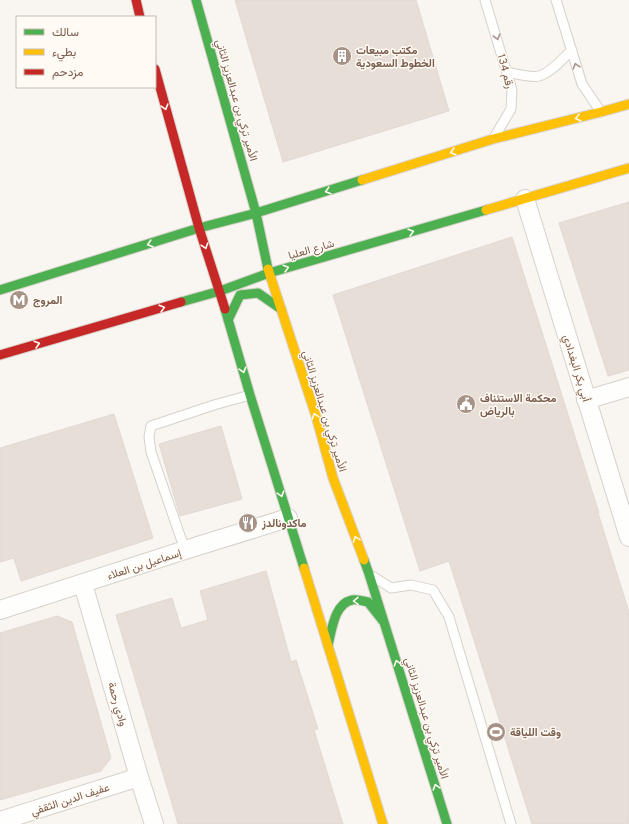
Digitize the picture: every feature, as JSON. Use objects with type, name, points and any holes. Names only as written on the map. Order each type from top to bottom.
[{"type":"street","points":[[136,0],[140,16]]},
{"type":"street","name":"الأمير تركي بن عبدالعزيز الثاني","points":[[196,0],[256,213],[269,273],[316,416],[333,478],[369,574],[447,824]]},
{"type":"street","points":[[156,73],[199,228],[220,291],[250,395],[383,824]]},
{"type":"street","points":[[0,290],[199,228],[256,213],[493,139],[629,104]]},
{"type":"street","name":"شارع العليا","points":[[0,355],[220,291],[269,273],[629,168]]},
{"type":"street","name":"أبي بكر البغدادي","points":[[525,199],[629,537]]},
{"type":"street","points":[[228,320],[240,295],[258,293],[281,308]]},
{"type":"street","points":[[586,400],[629,387]]},
{"type":"street","name":"إسماعيل بن العلاء","points":[[0,610],[288,518]]},
{"type":"street","name":"وادي رحمة","points":[[83,584],[154,824]]},
{"type":"street","points":[[328,645],[336,615],[341,606],[352,600],[368,602],[384,623]]},
{"type":"street","name":"عفيف الدين الثقفي","points":[[0,821],[139,776]]},
{"type":"lane","name":"رقم 134","points":[[485,0],[512,90],[510,109],[493,139]]},
{"type":"lane","points":[[556,0],[582,84],[601,112]]},
{"type":"lane","points":[[507,72],[539,76],[554,68],[572,50]]},
{"type":"lane","points":[[184,550],[151,452],[149,436],[151,426],[214,405],[250,395]]},
{"type":"lane","points":[[369,574],[391,588],[411,585],[433,590],[449,617],[511,824]]},
{"type":"building","name":"مكتب مبيعات الخطوط السعودية","points":[[235,0],[416,0],[449,111],[283,162]]},
{"type":"building","points":[[629,202],[629,370],[608,376],[559,223]]},
{"type":"building","points":[[512,237],[629,612],[629,824],[532,824],[449,561],[420,571],[333,295]]},
{"type":"building","points":[[114,414],[153,538],[21,581],[14,558],[0,562],[0,448]]},
{"type":"building","points":[[221,426],[242,499],[180,516],[159,444]]},
{"type":"building","points":[[266,571],[291,662],[296,660],[318,729],[314,730],[343,824],[178,824],[116,615],[172,598],[181,628],[208,620],[200,591]]},
{"type":"building","points":[[57,616],[72,622],[111,758],[101,771],[0,800],[0,633]]},
{"type":"traffic: fast","points":[[196,0],[256,213],[268,269]]},
{"type":"traffic: fast","points":[[0,290],[199,228],[256,213],[362,180]]},
{"type":"traffic: fast","points":[[181,302],[220,291],[269,273],[486,210]]},
{"type":"traffic: fast","points":[[228,320],[240,295],[258,293],[281,309]]},
{"type":"traffic: fast","points":[[225,309],[304,568]]},
{"type":"traffic: fast","points":[[364,560],[447,824]]},
{"type":"traffic: fast","points":[[328,645],[335,618],[341,607],[346,602],[352,600],[368,602],[383,621]]},
{"type":"traffic: slow","points":[[362,180],[493,139],[629,104]]},
{"type":"traffic: slow","points":[[486,210],[629,168]]},
{"type":"traffic: slow","points":[[268,269],[316,416],[333,478],[364,560]]},
{"type":"traffic: slow","points":[[304,568],[383,824]]},
{"type":"traffic: jam","points":[[136,0],[140,16]]},
{"type":"traffic: jam","points":[[156,73],[199,228],[225,309]]},
{"type":"traffic: jam","points":[[0,355],[181,302]]},
{"type":"place","name":"مكتب مبيعات الخطوط السعودية","points":[[342,56]]},
{"type":"place","name":"المروج","points":[[19,300]]},
{"type":"place","name":"محكمة الاستئناف بالرياض","points":[[466,404]]},
{"type":"place","name":"ماكدونالدز","points":[[248,523]]},
{"type":"place","name":"وقت اللياقة","points":[[496,732]]}]
